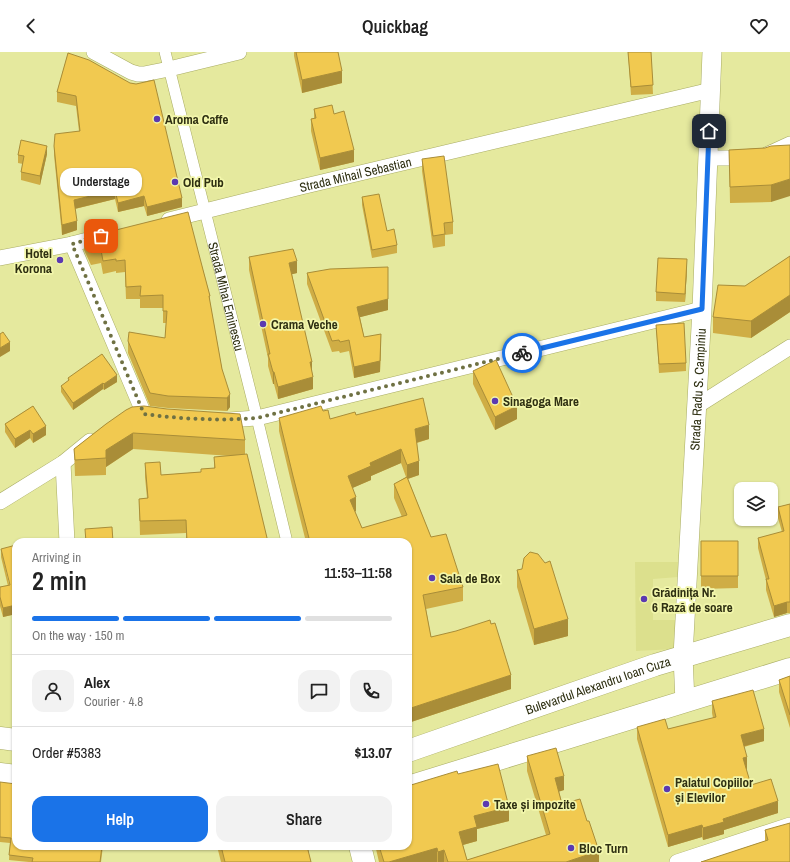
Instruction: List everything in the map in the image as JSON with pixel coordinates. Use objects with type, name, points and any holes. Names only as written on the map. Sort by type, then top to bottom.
[{"type":"main road","name":"Bulevardul Alexandru Ioan Cuza","points":[[412,750],[655,665],[790,625]]},
{"type":"main road","points":[[412,786],[790,670]]},
{"type":"main road","points":[[0,738],[12,740]]},
{"type":"main road","points":[[0,774],[12,776]]},
{"type":"main road","points":[[361,850],[364,862]]},
{"type":"street","points":[[94,52],[131,72],[138,74],[169,69],[239,52]]},
{"type":"street","name":"Strada Mihai Eminescu","points":[[165,52],[286,538]]},
{"type":"street","name":"Strada Radu S. Campiniu","points":[[685,702],[683,656],[702,309],[712,52]]},
{"type":"street","name":"Strada Mihail Sebastian","points":[[153,224],[301,187],[711,90]]},
{"type":"street","points":[[708,158],[764,156],[790,144]]},
{"type":"street","points":[[0,258],[72,244],[116,233]]},
{"type":"street","points":[[72,244],[144,415]]},
{"type":"street","points":[[208,419],[230,420],[257,418],[702,309]]},
{"type":"street","points":[[696,406],[790,348]]},
{"type":"street","points":[[0,502],[63,463],[98,435]]},
{"type":"street","points":[[63,463],[67,538]]},
{"type":"street","points":[[677,862],[790,825]]},
{"type":"shaded area","name":"Grădinița Nr. 6 Rază de soare","points":[[635,562],[679,562],[678,577],[653,579],[653,620],[676,620],[675,649],[636,651]]},
{"type":"building","points":[[296,52],[338,52],[342,71],[302,80]]},
{"type":"building","points":[[628,52],[651,52],[653,85],[631,87]]},
{"type":"building","points":[[68,53],[89,60],[130,83],[136,84],[154,80],[182,198],[147,207],[144,196],[118,203],[115,190],[74,200],[77,221],[62,225],[54,146],[55,134],[80,131],[76,96],[57,92]]},
{"type":"building","points":[[332,105],[334,114],[344,111],[354,150],[320,158],[311,119],[316,118],[314,109]]},
{"type":"building","points":[[21,140],[47,146],[40,176],[21,172],[24,156],[18,155]]},
{"type":"building","points":[[790,145],[790,179],[771,185],[730,187],[729,150]]},
{"type":"building","points":[[444,156],[453,222],[444,223],[445,234],[433,236],[422,159]]},
{"type":"building","points":[[379,194],[387,231],[394,229],[397,245],[372,250],[362,197]]},
{"type":"building","points":[[188,212],[210,296],[222,369],[230,394],[227,398],[168,396],[150,393],[128,341],[129,332],[165,338],[167,311],[163,311],[163,295],[140,296],[141,286],[126,287],[125,260],[116,261],[116,259],[103,261],[101,250],[91,252],[84,238]]},
{"type":"building","points":[[293,249],[297,261],[289,263],[312,362],[310,362],[313,377],[278,387],[268,354],[270,354],[249,257]]},
{"type":"building","points":[[790,256],[790,295],[751,321],[713,317],[718,285],[745,286]]},
{"type":"building","points":[[658,258],[687,259],[685,294],[656,292]]},
{"type":"building","points":[[388,267],[388,299],[357,307],[364,337],[381,334],[380,361],[354,367],[349,340],[340,342],[339,340],[332,341],[307,273],[330,269]]},
{"type":"building","points":[[684,323],[686,363],[659,364],[656,325]]},
{"type":"building","points":[[3,332],[10,342],[0,348],[0,334]]},
{"type":"building","points":[[102,354],[117,375],[73,403],[61,386],[69,380],[68,378]]},
{"type":"building","name":"Sinagoga Mare","points":[[496,360],[517,406],[495,417],[473,371]]},
{"type":"building","points":[[423,398],[429,425],[415,429],[419,461],[407,465],[401,449],[370,463],[371,466],[348,476],[356,497],[350,500],[362,528],[407,515],[394,484],[407,477],[431,537],[446,534],[463,587],[423,595],[431,637],[490,620],[491,624],[495,623],[511,675],[412,708],[412,538],[309,538],[279,418],[321,406],[323,411],[328,410],[330,419],[355,412],[356,415]]},
{"type":"building","points":[[33,406],[46,426],[33,434],[30,430],[15,439],[5,424]]},
{"type":"building","points":[[144,406],[240,414],[245,440],[133,433],[106,450],[106,458],[75,460],[74,449],[126,410],[132,407]]},
{"type":"building","points":[[247,454],[267,538],[187,538],[186,520],[140,521],[139,499],[148,498],[145,463],[160,462],[161,475],[201,472],[201,469],[215,468],[214,457]]},
{"type":"building","points":[[790,504],[790,602],[774,606],[766,579],[769,579],[758,538],[784,531],[778,507]]},
{"type":"building","points":[[112,527],[113,538],[86,538],[85,529]]},
{"type":"building","points":[[701,541],[738,541],[738,576],[701,576]]},
{"type":"building","points":[[12,546],[12,606],[3,608],[0,597],[0,587],[10,585],[1,549]]},
{"type":"building","points":[[530,552],[538,554],[545,563],[550,561],[568,619],[534,629],[517,570],[522,569],[524,558]]},
{"type":"building","points":[[790,676],[790,715],[779,680]]},
{"type":"building","points":[[753,690],[764,729],[741,735],[747,757],[743,758],[751,785],[771,779],[778,801],[723,819],[724,822],[703,828],[702,825],[668,835],[637,727],[665,719],[668,729],[716,717],[712,701]]},
{"type":"building","points":[[556,748],[564,776],[555,778],[562,804],[580,799],[599,851],[566,862],[448,862],[444,850],[438,852],[437,848],[389,862],[384,862],[380,850],[412,850],[412,785],[457,771],[458,774],[498,764],[509,807],[474,816],[477,827],[459,832],[467,860],[550,834],[527,756]]},
{"type":"building","points":[[0,782],[12,784],[12,850],[102,850],[100,862],[32,862],[33,858],[9,855],[11,838],[0,837]]},
{"type":"building","points":[[790,823],[790,862],[701,862],[768,840],[765,830]]},
{"type":"building","points":[[222,850],[308,850],[311,862],[225,862]]},
{"type":"way so far","points":[[101,236],[72,244],[144,414],[167,417],[230,420],[257,418],[522,353]]},
{"type":"place","name":"Aroma Caffe","points":[[157,119]]},
{"type":"place","name":"Old Pub","points":[[175,182]]},
{"type":"place","name":"Understage","points":[[101,236]]},
{"type":"place","name":"Hotel Korona","points":[[60,260]]},
{"type":"place","name":"Crama Veche","points":[[263,324]]},
{"type":"place","name":"Sinagoga Mare","points":[[495,401]]},
{"type":"place","name":"Sala de Box","points":[[432,578]]},
{"type":"place","name":"Grădinița Nr. 6 Rază de soare","points":[[644,599]]},
{"type":"place","name":"Palatul Copiilor și Elevilor","points":[[667,789]]},
{"type":"place","name":"Taxe și impozite","points":[[486,804]]},
{"type":"place","name":"Bloc Turn","points":[[571,848]]},
{"type":"route","points":[[522,353],[702,309],[709,131]]}]
